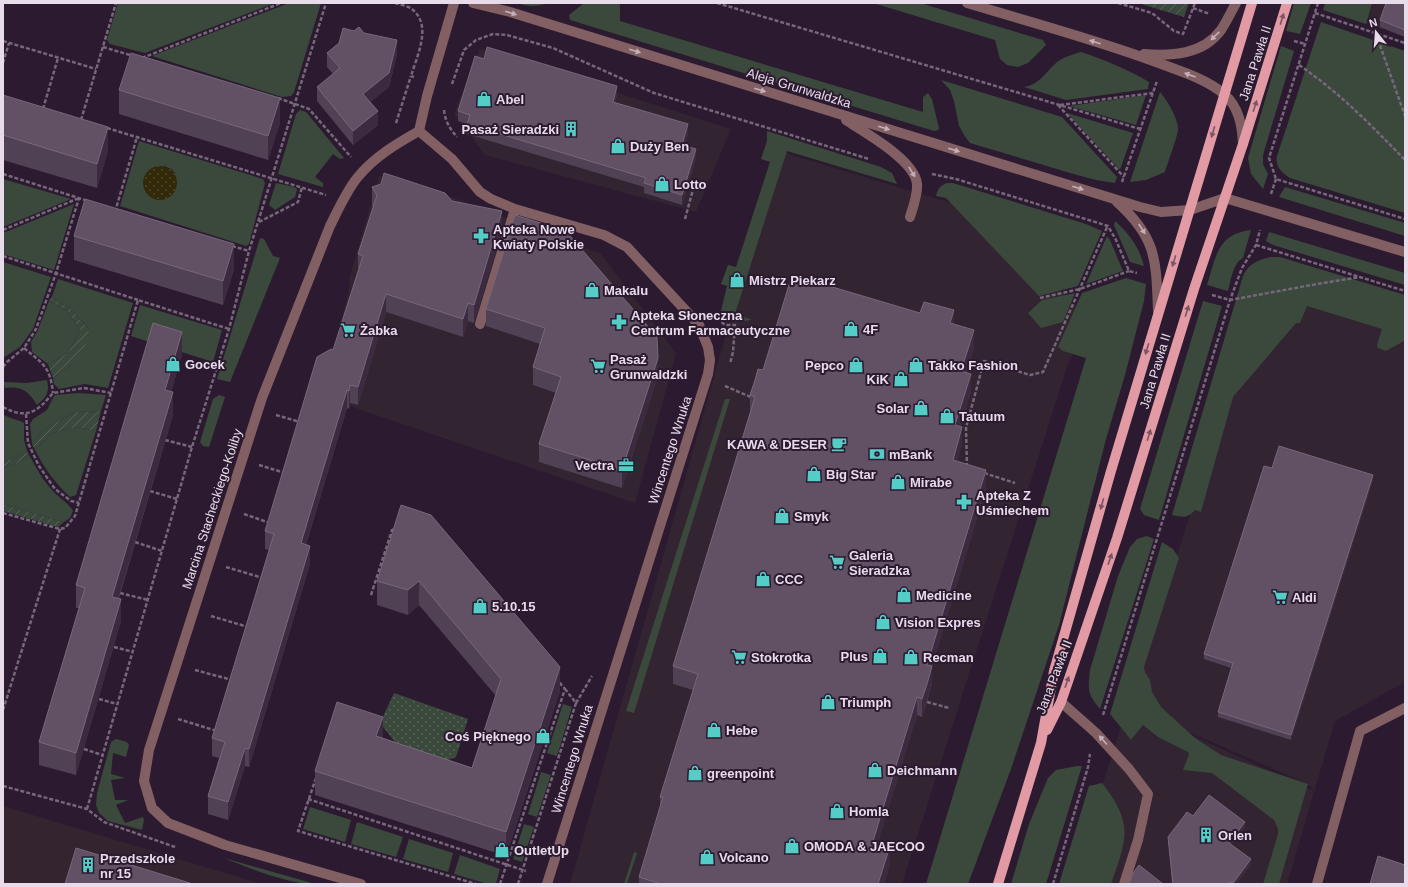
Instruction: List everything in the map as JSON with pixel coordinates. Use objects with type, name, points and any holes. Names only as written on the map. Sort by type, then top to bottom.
[{"type":"main road","name":"Jana Pawła II","points":[[998,884],[1040,743],[1054,671],[1111,471],[1252,3]]},
{"type":"main road","name":"Jana Pawła II","points":[[1040,743],[1061,702],[1117,538],[1194,289],[1243,144],[1287,3]]},
{"type":"street","points":[[419,131],[431,82],[454,3]]},
{"type":"street","name":"Aleja Grunwaldzka","points":[[473,3],[510,12],[1116,200],[1161,212],[1190,210],[1225,198]]},
{"type":"street","points":[[967,3],[1132,53],[1204,80],[1224,94],[1235,108],[1240,121],[1243,144]]},
{"type":"street","points":[[1132,53],[1166,55],[1189,52],[1206,44],[1220,32],[1236,3]]},
{"type":"street","points":[[838,114],[901,158],[911,169],[915,175],[918,186],[910,217]]},
{"type":"street","name":"Marcina Stacheckiego-Koliby","points":[[361,884],[225,845],[168,823],[152,808],[144,781],[149,750],[258,409],[330,226],[343,200],[363,172],[379,156],[394,145],[419,131]]},
{"type":"street","name":"Wincentego Wnuka","points":[[419,131],[452,159],[480,192],[491,199],[515,209],[604,235],[628,247],[699,325],[708,347],[710,360],[706,382],[547,884]]},
{"type":"street","points":[[1225,198],[1405,252]]},
{"type":"street","name":"Aleja Grunwaldzka","points":[[1116,200],[1131,214],[1142,229],[1153,250],[1156,263],[1158,312]]},
{"type":"street","points":[[480,324],[515,209]]},
{"type":"street","points":[[1061,702],[1096,733],[1129,769],[1148,794],[1138,840],[1124,884]]},
{"type":"street","points":[[1317,884],[1360,731],[1405,708]]},
{"type":"path","points":[[81,120],[116,3]]},
{"type":"path","points":[[149,60],[141,58],[281,3]]},
{"type":"path","points":[[3,786],[87,809],[192,448],[229,329],[249,251],[326,3]]},
{"type":"path","points":[[391,127],[396,123],[423,33],[419,16],[412,8],[395,3]]},
{"type":"path","points":[[717,3],[1140,129]]},
{"type":"path","points":[[1119,3],[1152,14],[1174,32],[1183,34],[1195,3]]},
{"type":"path","points":[[1271,194],[1276,179],[1270,158],[1318,3]]},
{"type":"path","points":[[1315,13],[1405,43]]},
{"type":"path","points":[[1376,33],[1405,116]]},
{"type":"path","points":[[411,76],[450,89],[464,50],[476,40],[493,34],[508,35],[553,48],[654,93],[875,161]]},
{"type":"path","points":[[3,41],[96,69]]},
{"type":"path","points":[[3,63],[9,43]]},
{"type":"path","points":[[103,47],[134,56]]},
{"type":"path","points":[[41,115],[58,58]]},
{"type":"path","points":[[1299,65],[1342,97],[1405,160]]},
{"type":"path","points":[[1122,183],[1155,86]]},
{"type":"path","points":[[1058,105],[1153,93]]},
{"type":"path","points":[[272,96],[309,109],[363,172]]},
{"type":"path","points":[[1058,105],[1124,177]]},
{"type":"path","points":[[36,106],[51,111]]},
{"type":"path","points":[[74,118],[86,122]]},
{"type":"path","points":[[106,128],[343,200]]},
{"type":"path","points":[[114,217],[137,137]]},
{"type":"path","points":[[911,169],[956,179],[1108,226],[1116,240],[1129,271]]},
{"type":"path","points":[[3,174],[94,203]]},
{"type":"path","points":[[683,186],[686,174]]},
{"type":"path","points":[[684,219],[695,182],[685,179]]},
{"type":"path","points":[[1276,179],[1405,219]]},
{"type":"path","points":[[258,222],[298,202],[302,187]]},
{"type":"path","points":[[3,230],[79,198]]},
{"type":"path","points":[[3,367],[24,348],[36,329],[56,273],[79,198]]},
{"type":"path","points":[[109,207],[116,210]]},
{"type":"path","points":[[967,468],[966,428],[984,361],[1030,375],[1043,372],[1109,222]]},
{"type":"path","points":[[1053,884],[1088,767],[1096,733],[1230,300],[1242,268],[1256,245],[1260,230]]},
{"type":"path","points":[[230,245],[249,251]]},
{"type":"path","points":[[1256,245],[1405,291]]},
{"type":"path","points":[[3,256],[229,329]]},
{"type":"path","points":[[1040,298],[1080,289],[1129,271],[1140,273]]},
{"type":"path","points":[[1205,293],[1230,300],[1360,277]]},
{"type":"path","points":[[3,513],[60,530],[65,528],[75,516],[138,300]]},
{"type":"path","points":[[24,348],[45,365],[51,378],[53,392]]},
{"type":"path","points":[[3,407],[13,412],[26,414],[41,407],[53,392],[84,388],[111,393]]},
{"type":"path","points":[[258,409],[302,423]]},
{"type":"path","points":[[26,414],[28,443],[39,466],[55,489],[71,501],[79,503]]},
{"type":"path","points":[[165,440],[192,448]]},
{"type":"path","points":[[242,460],[287,474]]},
{"type":"path","points":[[962,466],[974,470]]},
{"type":"path","points":[[980,472],[1014,483]]},
{"type":"path","points":[[150,492],[177,499]]},
{"type":"path","points":[[226,508],[272,523]]},
{"type":"path","points":[[371,595],[392,530],[399,527]]},
{"type":"path","points":[[3,710],[60,530]]},
{"type":"path","points":[[135,542],[162,550]]},
{"type":"path","points":[[209,561],[266,579]]},
{"type":"path","points":[[120,593],[148,600]]},
{"type":"path","points":[[194,611],[251,628]]},
{"type":"path","points":[[114,647],[133,652]]},
{"type":"path","points":[[176,665],[235,681]]},
{"type":"path","points":[[518,884],[576,703],[593,674]]},
{"type":"path","points":[[555,677],[576,703]]},
{"type":"path","points":[[500,884],[565,689]]},
{"type":"path","points":[[99,699],[118,704]]},
{"type":"path","points":[[927,702],[949,708]]},
{"type":"path","points":[[161,713],[220,731]]},
{"type":"path","points":[[84,749],[102,755]]},
{"type":"path","points":[[318,771],[298,831],[476,884]]},
{"type":"path","points":[[308,800],[506,866],[526,871]]},
{"type":"shaded area","points":[[1361,3],[1405,3],[1405,37],[1356,20]]},
{"type":"shaded area","name":"Pasaż Sieradzki","points":[[480,49],[731,129],[696,212],[485,155],[454,114]]},
{"type":"shaded area","points":[[778,151],[978,211],[1089,318],[1067,367],[902,884],[570,884]]},
{"type":"shaded area","points":[[379,176],[452,197],[601,254],[676,353],[635,503],[323,397],[349,290],[350,276]]},
{"type":"shaded area","points":[[1271,266],[1405,311],[1405,682],[1335,721],[1287,884],[1070,884]],"holes":[[[1152,716],[1308,784],[1314,791]]]},
{"type":"shaded area","points":[[3,806],[262,884],[3,884]]},
{"type":"green space","points":[[118,3],[275,3],[145,53],[110,44],[107,40]]},
{"type":"green space","points":[[289,3],[321,3],[294,92],[291,96],[282,97],[152,56]]},
{"type":"green space","points":[[516,3],[549,3],[532,6]]},
{"type":"green space","points":[[584,3],[618,3],[620,5],[620,21],[923,112],[923,97],[928,93],[932,99],[939,128],[938,130],[934,131],[570,20],[569,15]]},
{"type":"green space","points":[[873,3],[920,3],[1043,40],[1046,45],[1028,63],[1018,67],[1007,65],[1000,59],[995,40]]},
{"type":"green space","points":[[1138,3],[1189,3],[1184,17]]},
{"type":"green space","points":[[1294,3],[1311,3],[1300,34],[1286,31]]},
{"type":"green space","points":[[1325,3],[1372,3],[1366,24],[1323,10]]},
{"type":"green space","points":[[1321,22],[1405,51],[1405,213],[1290,178],[1278,166],[1277,156]]},
{"type":"green space","points":[[1281,46],[1294,51],[1263,155],[1263,164],[1268,174],[1263,189],[1251,174],[1248,158]]},
{"type":"green space","points":[[1081,52],[1116,65],[1141,77],[1149,82],[1148,89],[1066,100],[1024,87],[1034,84],[1042,78],[1060,60]]},
{"type":"green space","points":[[941,80],[1062,117],[1117,177],[1115,183],[1077,175],[970,143],[959,126],[954,101],[950,90]]},
{"type":"green space","points":[[1160,92],[1172,109],[1178,125],[1176,138],[1165,172],[1146,180],[1130,182]]},
{"type":"green space","points":[[1146,95],[1136,125],[1069,106]]},
{"type":"green space","points":[[300,110],[306,112],[344,158],[340,159],[333,154],[315,177],[323,183],[323,187],[278,174],[296,114]]},
{"type":"green space","points":[[1067,113],[1133,133],[1120,170]]},
{"type":"green space","points":[[767,131],[881,167],[892,173],[897,184],[787,151],[735,314],[752,320],[731,320],[720,315],[727,286],[721,284],[728,265],[736,267],[770,162],[761,159],[767,141]]},
{"type":"green space","points":[[139,141],[263,179],[265,183],[249,244],[246,246],[120,206]],"holes":[[[165,166],[175,173],[160,200],[150,197],[144,188]]]},
{"type":"green space","points":[[3,179],[71,199],[3,227]]},
{"type":"green space","points":[[276,183],[297,189],[295,197],[275,210],[269,205]]},
{"type":"green space","points":[[947,183],[953,183],[1086,224],[1102,231],[1078,286],[1039,296],[946,198],[936,196],[940,188]]},
{"type":"green space","points":[[1285,187],[1405,223],[1405,236],[1279,197]]},
{"type":"green space","points":[[74,204],[54,270],[3,254],[3,233]]},
{"type":"green space","points":[[1115,221],[1133,242],[1140,253],[1144,266],[1130,262],[1114,225]]},
{"type":"green space","points":[[1251,230],[1243,258],[1235,268],[1231,277],[1228,291],[1207,285],[1220,248],[1231,236],[1240,232]]},
{"type":"green space","points":[[1269,232],[1405,273],[1405,285],[1273,245],[1266,241]]},
{"type":"green space","points":[[1107,236],[1123,271],[1086,284]]},
{"type":"green space","points":[[260,238],[264,239],[273,256],[280,258],[230,382],[217,379]]},
{"type":"green space","points":[[1280,257],[1405,295],[1405,341],[1386,351],[1378,348],[1377,345],[1382,329],[1307,306],[1300,323],[1296,323],[1233,397],[1201,512],[1195,510],[1190,515],[1185,517],[1172,515],[1243,276],[1251,265],[1262,259]]},
{"type":"green space","points":[[3,262],[51,277],[33,329],[20,347],[3,358]]},
{"type":"green space","points":[[1126,278],[1146,284],[1144,301],[1125,375],[1106,439],[1059,625],[1011,769],[968,884],[926,884],[1086,358],[1063,351],[1058,347],[1082,293]]},
{"type":"green space","points":[[58,279],[133,303],[108,388],[85,384],[59,389],[54,384],[53,378],[70,366],[89,329],[71,309],[52,297]]},
{"type":"green space","points":[[1075,293],[1063,322],[1041,328],[1028,313],[1042,300]]},
{"type":"green space","points":[[52,297],[71,309],[89,329],[84,351],[70,366],[53,378],[48,364],[68,353],[80,330],[67,311],[49,301]]},
{"type":"green space","points":[[49,301],[67,311],[80,330],[68,353],[48,364],[32,352],[31,342],[38,330]]},
{"type":"green space","points":[[1203,301],[1222,306],[1159,520],[1144,515],[1140,509]]},
{"type":"green space","points":[[140,305],[222,330],[213,362],[131,336]]},
{"type":"green space","points":[[47,380],[48,392],[43,400],[37,405],[31,396],[24,390],[5,388],[3,382],[27,383]]},
{"type":"green space","points":[[78,393],[106,395],[101,411],[75,412],[43,430],[32,444],[30,424],[33,419],[47,410],[55,395]]},
{"type":"green space","points":[[219,395],[225,397],[209,447],[203,446],[200,442],[213,399]]},
{"type":"green space","points":[[725,399],[730,399],[634,713],[626,711]]},
{"type":"green space","points":[[101,411],[96,431],[77,427],[52,433],[35,450],[32,444],[43,430],[75,412]]},
{"type":"green space","points":[[3,414],[24,423],[24,440],[27,451],[15,458],[3,462]]},
{"type":"green space","points":[[77,427],[96,431],[76,495],[70,497],[50,475],[35,450],[52,433]]},
{"type":"green space","points":[[27,451],[29,455],[18,463],[3,467],[3,462],[15,458]]},
{"type":"green space","points":[[29,455],[46,483],[69,505],[73,511],[70,518],[64,522],[3,504],[3,467],[18,463]]},
{"type":"green space","points":[[3,504],[64,522],[58,527],[3,511]]},
{"type":"green space","points":[[1147,536],[1154,539],[1100,709],[1089,691],[1090,670],[1118,576],[1130,547],[1137,539]]},
{"type":"green space","points":[[1162,542],[1173,549],[1179,558],[1144,667],[1150,680],[1152,692],[1161,707],[1195,738],[1221,755],[1308,784],[1279,884],[1263,884],[1278,834],[1278,829],[1274,820],[1212,773],[1183,770],[1189,754],[1188,752],[1158,737],[1143,725],[1131,740],[1110,714]]},
{"type":"green space","points":[[394,693],[468,719],[456,757],[446,761],[395,742],[380,723]]},
{"type":"green space","points":[[563,704],[572,707],[557,756],[547,753]]},
{"type":"green space","points":[[116,739],[127,742],[129,745],[126,757],[113,753],[111,774],[125,778],[111,780],[115,800],[128,800],[116,805],[125,823],[143,817],[144,820],[142,830],[108,821],[99,813],[96,805],[97,793],[111,742]]},
{"type":"green space","points":[[1082,766],[1046,884],[1011,884],[1029,824],[1048,778],[1056,770]]},
{"type":"green space","points":[[541,772],[551,775],[537,817],[528,814]]},
{"type":"green space","points":[[1102,783],[1119,810],[1123,821],[1124,832],[1124,843],[1121,855],[1111,884],[1059,884],[1089,786]]},
{"type":"green space","points":[[310,807],[351,820],[345,842],[303,829]]},
{"type":"green space","points":[[357,822],[403,837],[396,857],[351,844]]},
{"type":"green space","points":[[524,824],[534,827],[522,862],[513,859]]},
{"type":"green space","points":[[409,839],[453,853],[448,872],[403,859]]},
{"type":"green space","points":[[634,852],[637,853],[627,884],[624,884]]},
{"type":"green space","points":[[460,855],[500,869],[496,884],[488,884],[454,874]]},
{"type":"green space","points":[[224,858],[315,884],[281,878],[257,871]]},
{"type":"sand","points":[[157,166],[163,166],[167,167],[174,173],[177,183],[176,190],[170,197],[163,200],[157,200],[153,199],[146,193],[143,186],[143,180],[144,176],[150,169]]},
{"type":"building","points":[[1386,3],[1405,3],[1405,30],[1380,20]]},
{"type":"building","points":[[359,27],[364,33],[397,40],[389,73],[363,94],[378,111],[353,131],[317,87],[340,68],[327,53],[339,43],[343,28],[354,31]]},
{"type":"building","name":"Pasaż Sieradzki","points":[[487,47],[617,86],[613,102],[688,124],[682,145],[696,149],[682,195],[644,183],[646,178],[467,124],[470,115],[458,111],[475,56],[484,59]]},
{"type":"building","points":[[131,53],[280,98],[268,136],[119,90]]},
{"type":"building","points":[[3,95],[108,127],[97,164],[3,135]]},
{"type":"building","points":[[384,173],[445,193],[452,201],[502,211],[474,305],[468,303],[463,319],[386,294],[358,387],[350,385],[349,391],[347,390],[301,543],[310,546],[249,749],[245,748],[228,802],[208,796],[225,742],[212,738],[274,534],[265,531],[317,357],[331,349],[333,350],[363,256],[358,254],[377,195],[372,187],[381,184]]},
{"type":"building","points":[[85,199],[234,244],[223,281],[74,236]]},
{"type":"building","name":"Pasaż Grunwaldzki","points":[[515,215],[566,231],[657,337],[658,358],[622,470],[539,444],[561,377],[533,367],[545,328],[486,309]]},
{"type":"building","name":"Galeria Sieradzka","points":[[792,275],[920,313],[924,302],[954,310],[950,323],[974,330],[961,371],[971,374],[955,425],[962,427],[953,460],[986,470],[927,665],[932,666],[927,684],[922,699],[917,697],[873,841],[890,846],[878,884],[661,884],[639,877],[663,797],[660,797],[698,674],[673,666],[755,397],[750,395],[758,369],[763,370]]},
{"type":"building","points":[[153,323],[182,332],[165,390],[173,392],[112,597],[121,599],[76,753],[39,742],[85,588],[76,585]]},
{"type":"building","name":"Aldi","points":[[1279,446],[1373,475],[1291,735],[1218,712],[1233,663],[1204,654],[1264,466],[1272,468]]},
{"type":"building","points":[[401,505],[431,515],[560,667],[506,832],[315,771],[337,702],[383,717],[376,736],[472,768],[501,679],[419,581],[408,590],[377,581]]},
{"type":"building","name":"Orlen","points":[[1209,795],[1245,822],[1229,843],[1251,859],[1234,882],[1223,884],[1173,884],[1168,837],[1187,812],[1193,816]]},
{"type":"building","points":[[76,848],[193,884],[65,884]]},
{"type":"building","points":[[1378,856],[1405,865],[1405,884],[1370,884]]},
{"type":"building","points":[[1139,865],[1163,884],[1129,884],[1133,873]]},
{"type":"place","name":"Abel","points":[[484,99]]},
{"type":"place","name":"Pasaż Sieradzki","points":[[571,129]]},
{"type":"place","name":"Duży Ben","points":[[618,146]]},
{"type":"place","name":"Lotto","points":[[662,184]]},
{"type":"place","name":"Apteka Nowe Kwiaty Polskie","points":[[481,236]]},
{"type":"place","name":"Mistrz Piekarz","points":[[737,280]]},
{"type":"place","name":"Makalu","points":[[592,290]]},
{"type":"place","name":"Apteka Słoneczna Centrum Farmaceutyczne","points":[[619,322]]},
{"type":"place","name":"4F","points":[[851,329]]},
{"type":"place","name":"Żabka","points":[[348,330]]},
{"type":"place","name":"Gocek","points":[[173,364]]},
{"type":"place","name":"Pepco","points":[[856,365]]},
{"type":"place","name":"Takko Fashion","points":[[916,365]]},
{"type":"place","name":"Pasaż Grunwaldzki","points":[[598,366]]},
{"type":"place","name":"KiK","points":[[901,379]]},
{"type":"place","name":"Solar","points":[[921,408]]},
{"type":"place","name":"Tatuum","points":[[947,416]]},
{"type":"place","name":"KAWA & DESER","points":[[839,444]]},
{"type":"place","name":"mBank","points":[[877,454]]},
{"type":"place","name":"Vectra","points":[[626,465]]},
{"type":"place","name":"Big Star","points":[[814,474]]},
{"type":"place","name":"Mirabe","points":[[898,482]]},
{"type":"place","name":"Apteka Z Uśmiechem","points":[[964,502]]},
{"type":"place","name":"Smyk","points":[[782,516]]},
{"type":"place","name":"Galeria Sieradzka","points":[[837,562]]},
{"type":"place","name":"CCC","points":[[763,579]]},
{"type":"place","name":"Medicine","points":[[904,595]]},
{"type":"place","name":"Aldi","points":[[1280,597]]},
{"type":"place","name":"5.10.15","points":[[480,606]]},
{"type":"place","name":"Vision Expres","points":[[883,622]]},
{"type":"place","name":"Plus","points":[[880,656]]},
{"type":"place","name":"Stokrotka","points":[[739,657]]},
{"type":"place","name":"Recman","points":[[911,657]]},
{"type":"place","name":"Triumph","points":[[828,702]]},
{"type":"place","name":"Hebe","points":[[714,730]]},
{"type":"place","name":"Coś Pięknego","points":[[543,736]]},
{"type":"place","name":"Deichmann","points":[[875,770]]},
{"type":"place","name":"greenpoint","points":[[695,773]]},
{"type":"place","name":"Homla","points":[[837,811]]},
{"type":"place","name":"Orlen","points":[[1206,835]]},
{"type":"place","name":"OMODA & JAECOO","points":[[792,846]]},
{"type":"place","name":"OutletUp","points":[[502,850]]},
{"type":"place","name":"Volcano","points":[[707,857]]},
{"type":"place","name":"Przedszkole nr 15","points":[[88,865]]}]
